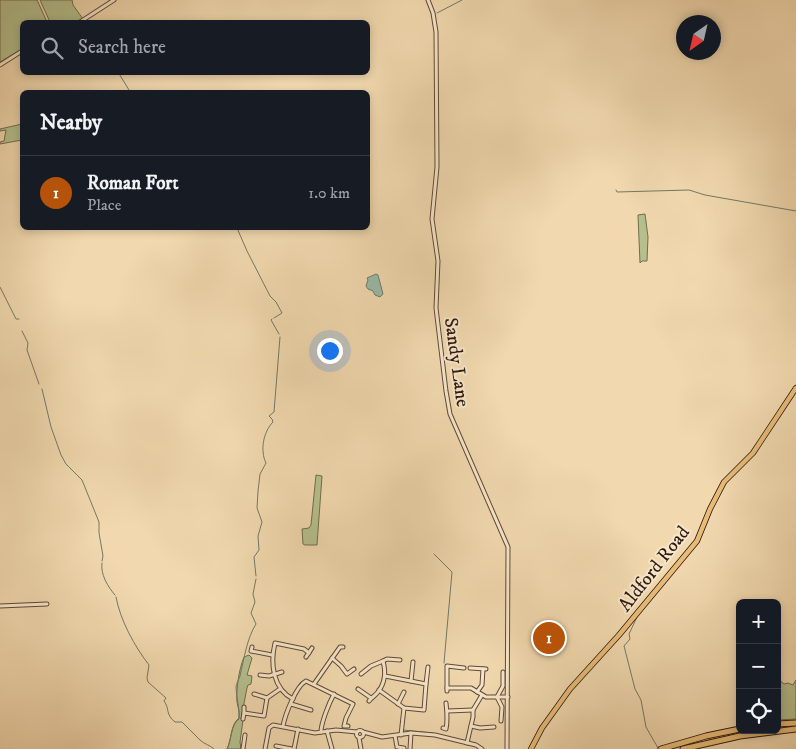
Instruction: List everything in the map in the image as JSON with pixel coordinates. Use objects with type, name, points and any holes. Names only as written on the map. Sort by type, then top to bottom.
[{"type":"highway","points":[[781,724],[796,723]]},
{"type":"highway","points":[[683,749],[740,736],[796,729]]},
{"type":"highway","points":[[662,749],[706,736],[736,730]]},
{"type":"main road","name":"Aldford Road","points":[[531,749],[547,721],[570,690],[619,635],[697,541],[724,482],[753,453],[796,388]]},
{"type":"street","points":[[83,20],[114,0]]},
{"type":"street","name":"Sandy Lane","points":[[428,0],[433,13],[436,32],[436,168],[432,219],[438,261],[436,308],[450,414],[508,547],[507,749]]},
{"type":"street","points":[[0,65],[20,52]]},
{"type":"street","points":[[0,606],[47,604]]},
{"type":"street","points":[[293,699],[280,689],[275,674],[272,656],[275,642],[304,649],[309,653]]},
{"type":"street","points":[[314,684],[340,646]]},
{"type":"street","points":[[306,657],[312,648]]},
{"type":"street","points":[[251,651],[272,656]]},
{"type":"street","points":[[332,658],[341,666],[346,675],[354,669]]},
{"type":"street","points":[[361,674],[371,666],[387,658],[400,660]]},
{"type":"street","points":[[360,690],[370,699],[379,690],[384,676],[383,661]]},
{"type":"street","points":[[411,681],[413,662]]},
{"type":"street","points":[[464,668],[446,666],[447,689],[471,688],[482,696],[508,697]]},
{"type":"street","points":[[379,690],[404,708],[425,710],[427,668]]},
{"type":"street","points":[[470,668],[484,669],[482,685],[477,692]]},
{"type":"street","points":[[260,675],[282,672]]},
{"type":"street","points":[[496,697],[503,686],[503,672]]},
{"type":"street","points":[[384,676],[426,684]]},
{"type":"street","points":[[283,726],[285,716],[303,682],[310,682],[355,705],[346,718],[344,726]]},
{"type":"street","points":[[267,698],[280,689]]},
{"type":"street","points":[[398,704],[403,693]]},
{"type":"street","points":[[255,694],[267,698]]},
{"type":"street","points":[[321,732],[321,725],[326,717],[327,706],[334,694]]},
{"type":"street","points":[[467,743],[473,710],[482,696]]},
{"type":"street","points":[[496,697],[502,707],[501,721]]},
{"type":"street","points":[[244,713],[266,717],[267,698]]},
{"type":"street","points":[[446,703],[448,711],[446,729]]},
{"type":"street","points":[[291,704],[309,708]]},
{"type":"street","points":[[243,719],[244,707]]},
{"type":"street","points":[[401,735],[404,708]]},
{"type":"street","points":[[448,711],[473,710]]},
{"type":"street","points":[[265,749],[269,728],[273,725],[315,733],[336,730],[358,736],[365,733]]},
{"type":"street","points":[[471,726],[480,728],[494,727]]},
{"type":"street","points":[[276,746],[293,749],[298,729]]},
{"type":"street","points":[[327,731],[332,749]]},
{"type":"street","points":[[360,749],[358,736],[360,731],[382,737],[412,733],[435,735],[476,745],[482,749]]},
{"type":"street","points":[[410,749],[412,733]]},
{"type":"street","points":[[243,749],[245,735]]},
{"type":"street","points":[[395,736],[397,747],[404,749]]},
{"type":"green space","points":[[0,0],[37,0],[46,20],[20,20],[20,50],[0,62]]},
{"type":"green space","points":[[40,0],[72,0],[73,5],[83,19],[81,20],[49,20]]},
{"type":"green space","points":[[20,124],[20,140],[0,144],[0,142],[4,141],[6,130],[0,131],[0,129]]},
{"type":"green space","points":[[645,214],[648,237],[647,261],[640,263],[638,215]]},
{"type":"green space","points":[[316,475],[322,476],[317,545],[305,545],[303,544],[302,529],[309,528],[311,525]]},
{"type":"green space","points":[[249,655],[252,658],[247,675],[252,676],[251,684],[247,688],[241,719],[243,720],[241,749],[227,749],[234,724],[239,718],[237,702],[238,679],[244,657]]},
{"type":"green space","points":[[796,680],[796,719],[781,720],[781,681],[784,684],[793,685]]},
{"type":"shaded area","points":[[378,275],[383,294],[380,297],[375,295],[366,286],[367,278]]},
{"type":"waterway","points":[[437,13],[462,0]]},
{"type":"waterway","points":[[120,75],[129,90]]},
{"type":"waterway","points":[[616,190],[617,192],[689,190],[705,195],[796,211]]},
{"type":"waterway","points":[[238,230],[270,296],[282,313],[274,318]]},
{"type":"waterway","points":[[0,287],[16,319],[19,319]]},
{"type":"waterway","points":[[272,319],[279,334]]},
{"type":"waterway","points":[[22,331],[28,343],[27,350],[39,384]]},
{"type":"waterway","points":[[256,576],[254,557],[259,550],[258,536],[262,522],[257,508],[258,491],[260,474],[266,463],[263,453],[265,436],[273,422],[269,416],[274,412],[280,337]]},
{"type":"waterway","points":[[42,389],[51,427],[61,455],[66,464],[82,480],[99,522],[102,561]]},
{"type":"waterway","points":[[434,554],[452,572],[444,663]]},
{"type":"waterway","points":[[102,563],[102,572],[105,580],[115,595]]},
{"type":"waterway","points":[[227,749],[234,724],[239,719],[236,686],[248,642],[256,624],[251,613],[255,602],[253,594],[256,579]]},
{"type":"waterway","points":[[116,597],[129,633],[149,665],[148,682],[166,698],[164,701],[170,716],[175,722],[182,722],[202,741],[214,749]]},
{"type":"waterway","points":[[637,617],[629,634],[630,639],[624,646],[635,689],[641,700],[646,727],[658,748]]},
{"type":"waterway","points":[[403,730],[433,733]]},
{"type":"place","name":"Roman Fort","points":[[549,638]]}]
